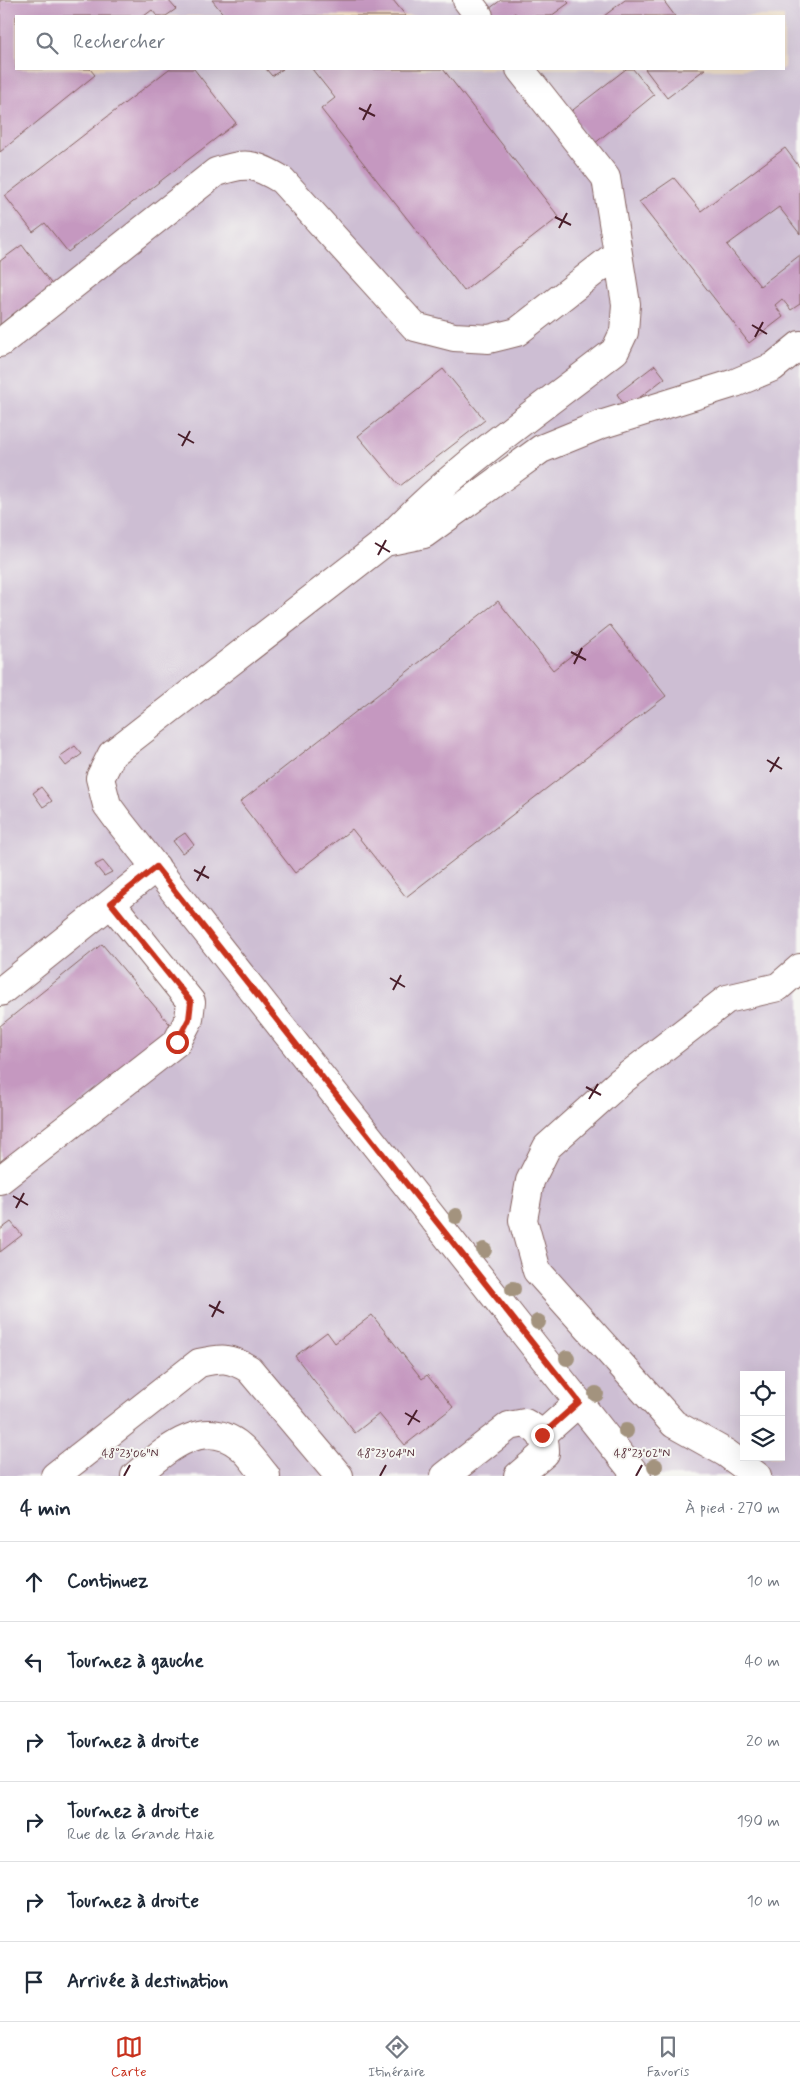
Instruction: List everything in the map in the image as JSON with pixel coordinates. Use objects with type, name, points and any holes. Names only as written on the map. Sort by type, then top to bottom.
[{"type":"street","points":[[466,0],[478,15]]},
{"type":"street","points":[[521,70],[606,178],[626,304],[624,332],[615,351],[465,468],[402,523],[385,542],[112,754],[100,778],[107,805],[637,1476]]},
{"type":"street","points":[[0,344],[216,172],[240,164],[264,169],[282,180],[415,326],[454,337],[489,339],[517,332],[618,253]]},
{"type":"street","points":[[385,542],[424,534],[541,450],[600,424],[735,383],[773,367],[800,345]]},
{"type":"street","points":[[773,367],[800,366]]},
{"type":"street","points":[[0,992],[156,867]]},
{"type":"street","points":[[0,1180],[177,1042],[189,1019],[191,1002],[111,903]]},
{"type":"street","points":[[757,1476],[726,1454],[674,1424],[537,1271],[523,1220],[530,1181],[547,1147],[621,1081],[727,999],[778,987],[800,968]]},
{"type":"street","points":[[55,1476],[199,1363],[220,1358],[236,1361],[249,1369],[339,1476]]},
{"type":"street","points":[[542,1435],[579,1402]]},
{"type":"street","points":[[445,1476],[509,1426],[525,1423],[542,1435],[546,1442],[544,1454],[518,1476]]},
{"type":"street","points":[[135,1476],[174,1444],[203,1434],[222,1436],[240,1446],[266,1476]]},
{"type":"shaded area","points":[[0,0],[800,0],[800,1476],[0,1476]]},
{"type":"building","points":[[0,0],[168,0],[176,9],[167,15],[156,15],[152,10],[145,15],[15,15],[15,70],[91,70],[95,75],[0,152]]},
{"type":"building","points":[[212,0],[393,0],[405,15],[224,15]]},
{"type":"building","points":[[501,0],[566,0],[569,3],[552,15],[517,15],[515,13],[512,15],[481,15]]},
{"type":"building","points":[[625,0],[663,0],[674,15],[605,15]]},
{"type":"building","points":[[168,70],[195,70],[236,123],[68,252],[45,223],[33,232],[5,196]]},
{"type":"building","points":[[267,70],[281,70],[272,76]]},
{"type":"building","points":[[313,70],[444,70],[559,217],[464,291],[321,109],[335,98]]},
{"type":"building","points":[[625,70],[634,70],[654,95],[594,144],[569,113]]},
{"type":"building","points":[[646,70],[704,70],[667,98]]},
{"type":"building","points":[[785,148],[800,168],[800,234],[779,207],[727,245],[760,286],[800,255],[800,304],[791,310],[782,299],[775,305],[783,317],[749,343],[639,202],[674,178],[701,211]]},
{"type":"building","points":[[22,245],[53,286],[0,325],[0,261]]},
{"type":"building","points":[[655,365],[665,378],[626,408],[617,394]]},
{"type":"building","points":[[443,369],[485,420],[400,486],[358,436]]},
{"type":"building","points":[[498,601],[553,670],[610,625],[666,696],[406,897],[352,829],[295,873],[240,802]]},
{"type":"building","points":[[75,746],[82,754],[66,766],[59,757]]},
{"type":"building","points":[[41,787],[52,801],[43,807],[33,793]]},
{"type":"building","points":[[185,833],[194,845],[182,853],[173,841]]},
{"type":"building","points":[[103,861],[112,872],[104,876],[95,865]]},
{"type":"building","points":[[102,944],[173,1028],[0,1169],[0,1026]]},
{"type":"building","points":[[11,1222],[22,1235],[0,1252],[0,1230]]},
{"type":"building","points":[[372,1315],[422,1379],[427,1375],[453,1407],[405,1445],[379,1414],[355,1433],[295,1356],[327,1332],[335,1343]]},
{"type":"route","points":[[177,1042],[189,1019],[191,1002],[111,903],[156,867],[579,1402],[542,1435]]}]
